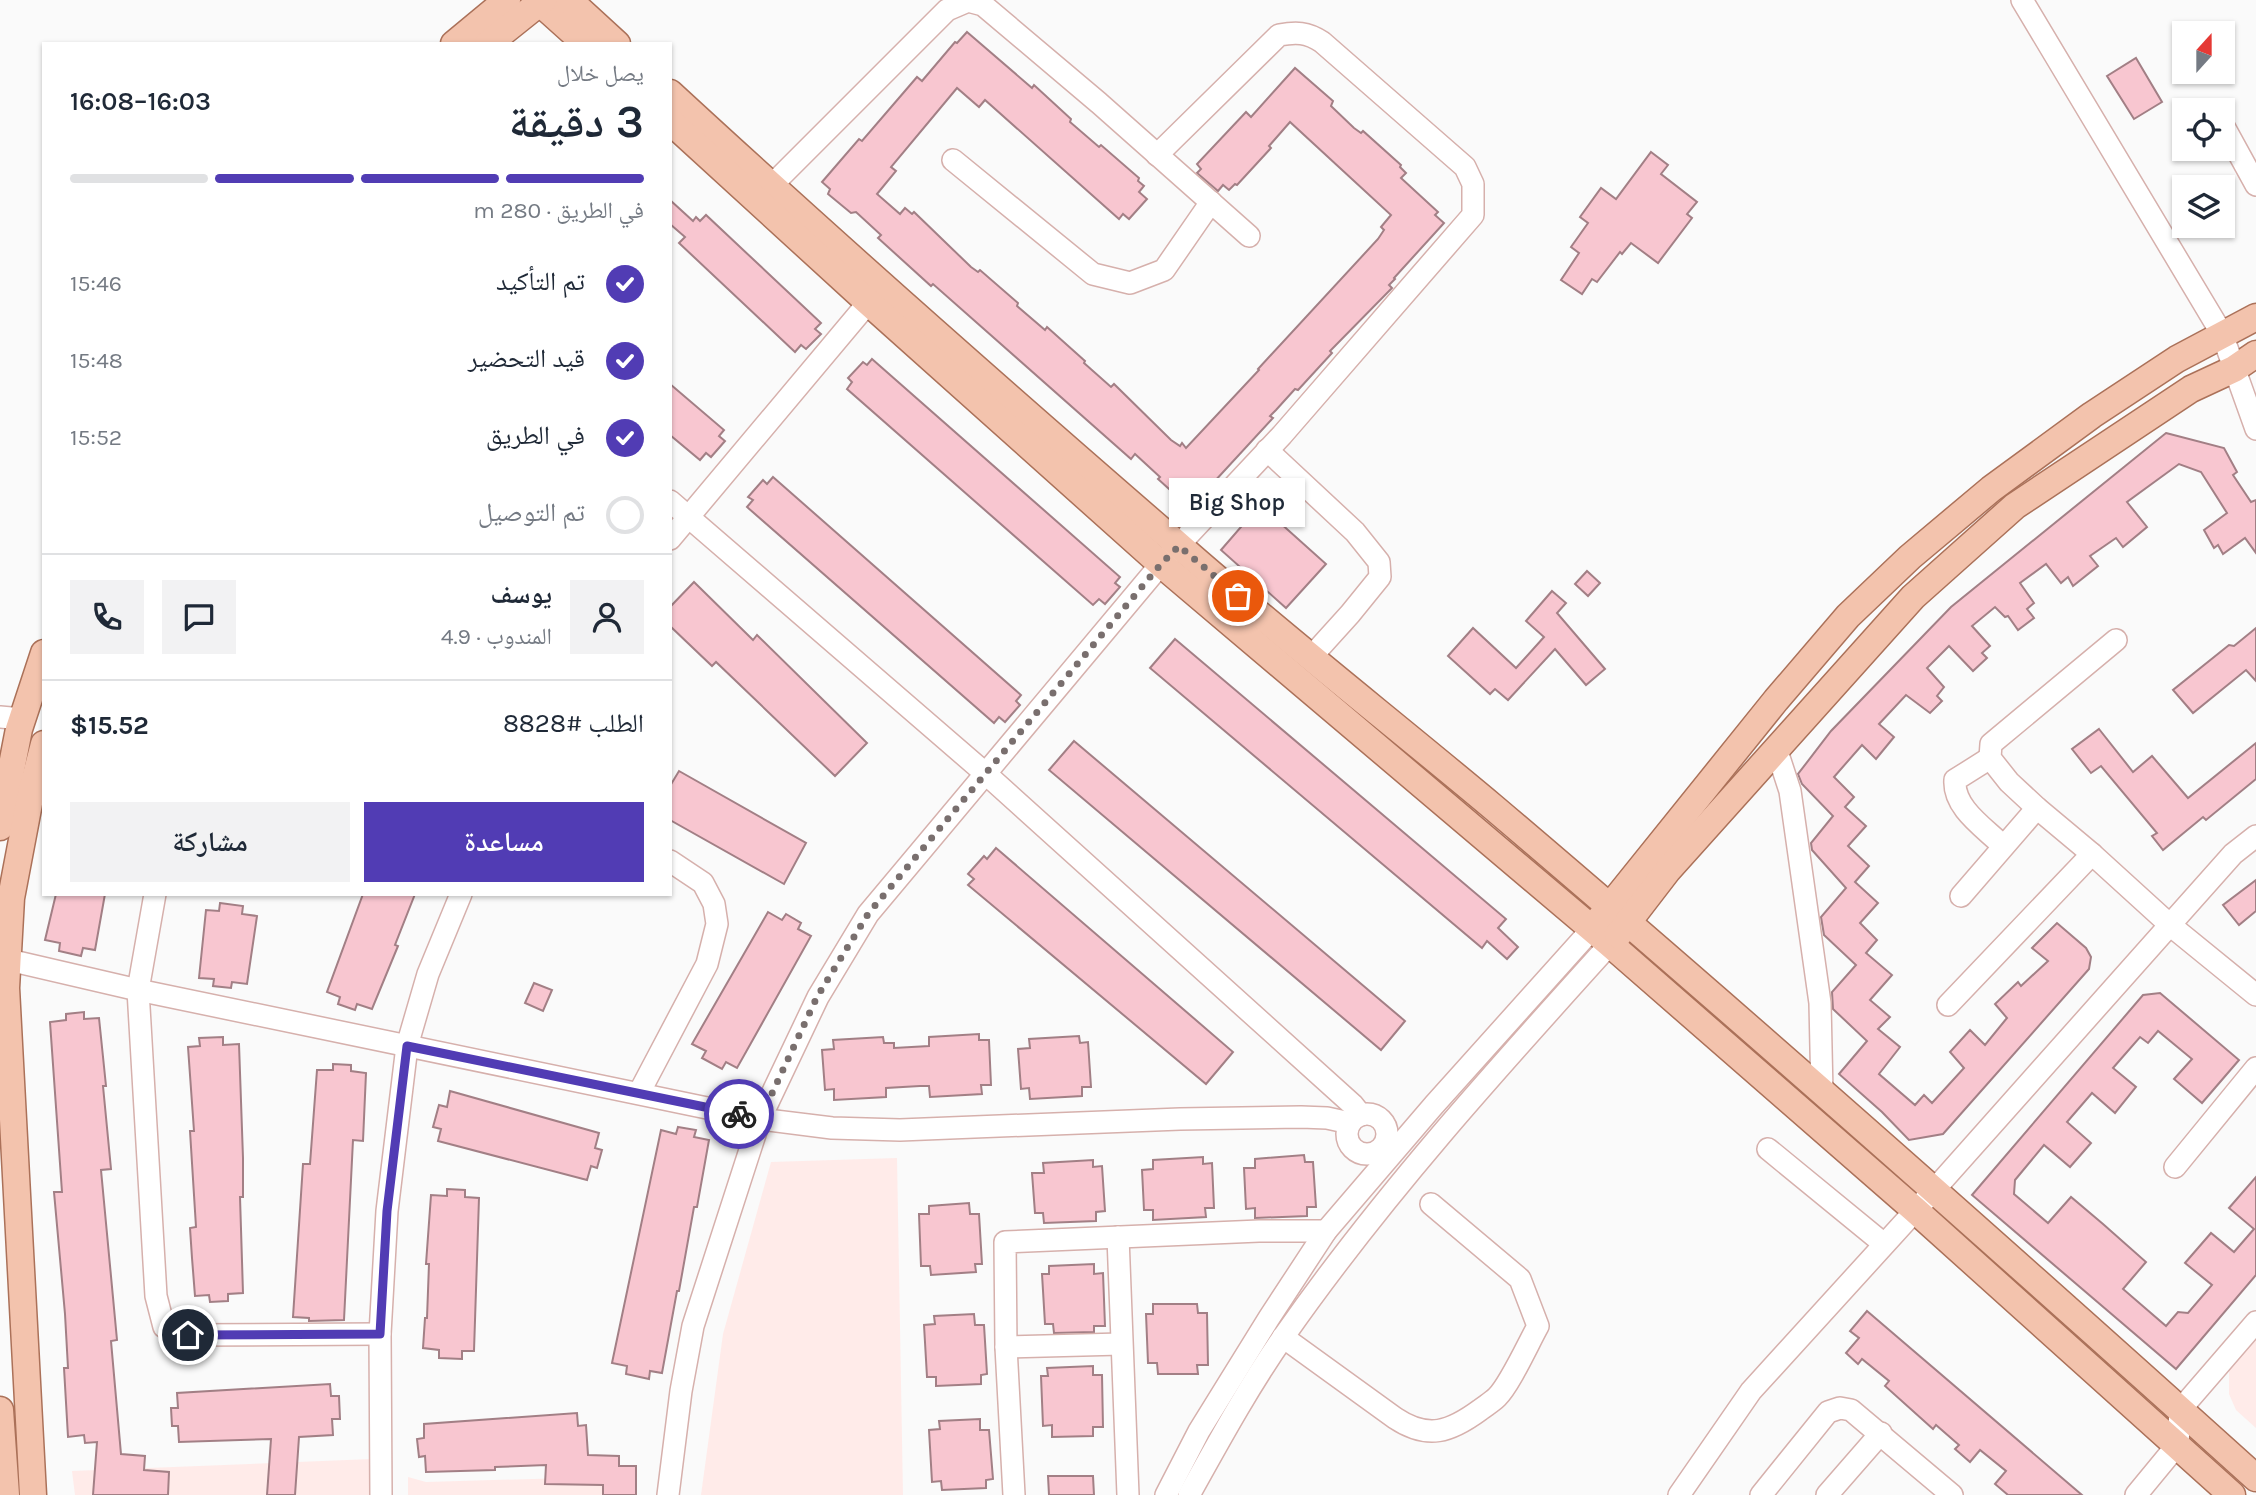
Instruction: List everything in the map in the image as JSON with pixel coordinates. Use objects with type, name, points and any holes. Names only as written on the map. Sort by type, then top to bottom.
[{"type":"main road","points":[[456,42],[507,0]]},
{"type":"main road","points":[[569,0],[615,42]]},
{"type":"main road","points":[[490,42],[540,1],[584,42]]},
{"type":"main road","points":[[672,95],[771,186],[876,293]]},
{"type":"main road","points":[[672,123],[876,293],[1601,937],[1915,1210],[2232,1495]]},
{"type":"main road","points":[[1601,937],[1776,700],[1848,616],[1910,557],[1992,489],[2092,415],[2177,359],[2256,317]]},
{"type":"main road","points":[[1618,915],[1668,870],[1913,597],[2015,506],[2191,389],[2234,369],[2256,354]]},
{"type":"main road","points":[[1170,555],[1312,656],[1618,915],[1934,1190],[2256,1478]]},
{"type":"main road","points":[[0,827],[11,718],[42,657]]},
{"type":"main road","points":[[33,1495],[4,958],[13,886],[42,752]]},
{"type":"main road","points":[[0,1410],[6,1495]]},
{"type":"street","points":[[2022,0],[2222,334],[2256,429]]},
{"type":"street","points":[[771,186],[947,10],[968,1],[984,5],[1249,236]]},
{"type":"street","points":[[667,1495],[693,1326],[760,1119],[817,997],[868,914],[1170,555],[1267,450],[1472,215],[1473,184],[1465,167],[1322,42],[1312,35],[1297,32],[1279,35],[1157,155]]},
{"type":"street","points":[[2235,146],[2256,185]]},
{"type":"street","points":[[953,160],[1093,274],[1130,283],[1164,270],[1211,202]]},
{"type":"street","points":[[672,536],[876,293]]},
{"type":"street","points":[[1267,450],[1354,533],[1378,562],[1380,577],[1312,656]]},
{"type":"street","points":[[672,503],[986,774],[1353,1105],[1356,1119],[1347,1136],[1353,1148],[1358,1152],[1371,1154],[1387,1152]]},
{"type":"street","points":[[2116,640],[1991,744],[1990,758],[2009,782],[2037,808],[2170,925],[2256,995]]},
{"type":"street","points":[[1776,748],[1790,791],[1820,1003],[1822,1093]]},
{"type":"street","points":[[1990,758],[1955,780],[1954,789],[1957,800],[2003,846]]},
{"type":"street","points":[[1961,896],[2037,808]]},
{"type":"street","points":[[1679,1495],[1751,1391],[2232,855],[2256,836]]},
{"type":"street","points":[[1948,1005],[2092,854]]},
{"type":"street","points":[[639,1093],[706,964],[717,924],[714,904],[703,884],[672,862]]},
{"type":"street","points":[[155,896],[138,990],[156,1296],[164,1327],[175,1334],[188,1335],[380,1334]]},
{"type":"street","points":[[381,1495],[380,1334],[387,1211],[407,1046],[428,974],[460,896]]},
{"type":"street","points":[[1166,1495],[1199,1432],[1269,1318],[1326,1231],[1387,1152],[1601,937]]},
{"type":"street","points":[[1189,1495],[1283,1337],[1409,1172],[1601,937]]},
{"type":"street","points":[[4,958],[138,990],[760,1119],[832,1128],[900,1130],[1180,1119],[1356,1119],[1374,1115],[1384,1123],[1387,1152],[1409,1172]]},
{"type":"street","points":[[2175,1167],[2256,1068]]},
{"type":"street","points":[[1768,1149],[1884,1244]]},
{"type":"street","points":[[1283,1337],[1395,1418],[1421,1431],[1449,1429],[1498,1397],[1538,1326],[1520,1279],[1431,1204]]},
{"type":"street","points":[[1014,1495],[1006,1348],[1005,1241],[1326,1231]]},
{"type":"street","points":[[1118,1237],[1128,1495]]},
{"type":"street","points":[[2136,1495],[2178,1444],[2180,1410],[2256,1322]]},
{"type":"street","points":[[1006,1348],[1121,1344]]},
{"type":"street","points":[[1761,1495],[1828,1412],[1840,1408],[1851,1410],[1881,1433],[1952,1495]]},
{"type":"street","points":[[1827,1495],[1881,1433]]},
{"type":"shaded area","points":[[897,1158],[903,1495],[701,1495],[723,1334],[771,1162]]},
{"type":"shaded area","points":[[2256,1335],[2256,1428],[2236,1410],[2229,1394],[2229,1367]]},
{"type":"shaded area","points":[[372,1459],[372,1495],[75,1495],[72,1471]]},
{"type":"shaded area","points":[[634,1476],[633,1495],[408,1495],[408,1477],[426,1482]]},
{"type":"building","points":[[967,32],[1032,88],[1034,85],[1071,119],[1070,122],[1139,178],[1138,181],[1144,186],[1139,192],[1147,199],[1129,219],[1123,214],[1119,219],[985,100],[979,107],[957,88],[891,167],[896,171],[877,194],[900,214],[905,208],[912,214],[914,212],[971,267],[978,272],[980,270],[1045,330],[1047,327],[1111,387],[1114,384],[1180,446],[1182,443],[1186,448],[1259,370],[1378,239],[1384,230],[1381,227],[1391,215],[1290,122],[1269,146],[1271,148],[1237,185],[1229,190],[1223,185],[1218,191],[1197,173],[1201,169],[1197,164],[1246,112],[1251,117],[1295,68],[1333,101],[1331,106],[1354,128],[1361,133],[1363,131],[1401,165],[1406,173],[1401,178],[1438,212],[1435,215],[1444,223],[1394,278],[1389,285],[1392,288],[1330,351],[1332,353],[1298,390],[1295,389],[1270,416],[1273,418],[1190,508],[1135,454],[1131,459],[933,284],[931,286],[878,238],[881,235],[856,212],[851,213],[828,194],[830,189],[822,182],[859,139],[862,141],[917,77],[922,81]]},
{"type":"building","points":[[2136,58],[2162,102],[2134,119],[2107,76]]},
{"type":"building","points":[[1651,152],[1668,165],[1661,174],[1697,202],[1687,214],[1692,218],[1658,263],[1631,243],[1622,254],[1620,252],[1597,282],[1592,279],[1582,294],[1561,280],[1579,253],[1571,247],[1588,223],[1580,217],[1601,188],[1616,199]]},
{"type":"building","points":[[672,202],[693,221],[696,217],[700,221],[706,215],[821,323],[815,329],[821,334],[806,349],[801,345],[795,352],[679,243],[685,237],[672,226]]},
{"type":"building","points":[[872,359],[1120,577],[1115,583],[1120,587],[1105,604],[1099,599],[1093,605],[847,389],[852,382],[848,378],[863,362],[867,365]]},
{"type":"building","points":[[672,386],[724,430],[719,436],[725,441],[711,457],[706,453],[700,460],[672,437]]},
{"type":"building","points":[[2166,433],[2224,448],[2237,472],[2233,475],[2251,502],[2256,500],[2256,553],[2245,538],[2223,554],[2218,545],[2214,548],[2204,530],[2227,513],[2201,472],[2179,464],[2127,502],[2147,527],[2123,547],[2116,538],[2090,556],[2098,566],[2073,586],[2068,577],[2061,583],[2046,564],[2020,583],[2034,603],[2027,609],[2034,618],[2018,630],[2008,616],[2005,617],[1995,607],[1972,626],[1990,646],[1982,653],[1987,658],[1973,671],[1949,646],[1927,668],[1944,687],[1937,696],[1942,701],[1930,713],[1906,695],[1879,724],[1894,737],[1876,759],[1862,745],[1834,777],[1854,797],[1845,807],[1866,826],[1848,846],[1869,866],[1855,882],[1878,903],[1860,923],[1877,940],[1866,953],[1892,975],[1870,1000],[1890,1017],[1878,1029],[1900,1047],[1879,1074],[1915,1105],[1924,1095],[1932,1103],[1964,1068],[1950,1052],[1970,1030],[1985,1045],[2007,1018],[1995,1004],[2018,982],[2021,986],[2048,961],[2032,948],[2057,923],[2086,948],[2091,957],[2089,969],[1943,1134],[1909,1140],[1839,1074],[1867,1041],[1833,1009],[1832,992],[1856,965],[1824,935],[1821,917],[1846,888],[1812,850],[1811,843],[1833,816],[1802,784],[1798,774],[1831,731],[1951,607]]},
{"type":"building","points":[[773,477],[1021,695],[1016,701],[1020,705],[1005,722],[999,717],[994,723],[747,507],[753,500],[748,497],[763,480],[767,484]]},
{"type":"building","points":[[1260,505],[1326,564],[1286,608],[1221,550]]},
{"type":"building","points":[[1587,571],[1600,583],[1588,596],[1575,584]]},
{"type":"building","points":[[694,582],[753,640],[757,635],[867,743],[835,776],[716,662],[712,666],[672,628],[672,605]]},
{"type":"building","points":[[1552,591],[1566,603],[1557,613],[1605,669],[1586,685],[1555,649],[1508,700],[1495,689],[1490,694],[1448,656],[1473,628],[1516,668],[1544,637],[1526,621]]},
{"type":"building","points":[[2256,628],[2256,681],[2246,670],[2193,713],[2173,690],[2229,645],[2234,646]]},
{"type":"building","points":[[1175,639],[1506,919],[1498,928],[1518,947],[1507,959],[1487,941],[1482,948],[1150,668]]},
{"type":"building","points":[[2099,729],[2133,772],[2152,756],[2188,798],[2256,743],[2256,779],[2206,820],[2203,817],[2163,850],[2152,836],[2157,833],[2101,766],[2091,773],[2072,749]]},
{"type":"building","points":[[1074,741],[1405,1021],[1381,1050],[1049,770]]},
{"type":"building","points":[[679,771],[806,843],[784,884],[672,821],[672,783]]},
{"type":"building","points":[[996,848],[1233,1052],[1206,1084],[968,885],[974,879],[968,874],[984,856],[987,859]]},
{"type":"building","points":[[2256,880],[2256,911],[2239,925],[2223,905]]},
{"type":"building","points":[[56,896],[105,896],[95,950],[83,948],[81,956],[59,951],[60,943],[45,940]]},
{"type":"building","points":[[362,896],[414,896],[395,945],[398,946],[372,1009],[357,1004],[355,1010],[338,1004],[340,997],[327,992]]},
{"type":"building","points":[[220,903],[243,906],[242,914],[257,916],[247,984],[232,982],[231,988],[213,986],[214,979],[199,978],[206,910],[219,911]]},
{"type":"building","points":[[768,912],[782,920],[786,914],[801,923],[798,929],[811,936],[737,1068],[726,1062],[722,1069],[702,1058],[706,1051],[692,1044]]},
{"type":"building","points":[[534,983],[552,990],[543,1011],[525,1003]]},
{"type":"building","points":[[2160,993],[2239,1060],[2202,1103],[2174,1079],[2192,1059],[2158,1031],[2148,1043],[2140,1037],[2113,1068],[2136,1087],[2115,1113],[2092,1093],[2067,1122],[2091,1143],[2070,1167],[2044,1145],[2015,1180],[2014,1194],[2048,1223],[2071,1197],[2103,1224],[2146,1262],[2123,1289],[2166,1326],[2178,1312],[2188,1313],[2212,1285],[2185,1263],[2211,1233],[2234,1252],[2254,1229],[2229,1208],[2256,1177],[2256,1275],[2176,1369],[1972,1195],[2143,995]]},
{"type":"building","points":[[84,1012],[84,1019],[99,1018],[106,1086],[103,1086],[111,1169],[101,1170],[117,1340],[111,1341],[121,1454],[145,1456],[144,1470],[169,1472],[168,1495],[93,1495],[97,1442],[85,1443],[84,1435],[68,1437],[64,1368],[68,1368],[65,1314],[54,1192],[62,1192],[50,1022],[66,1020],[66,1014]]},
{"type":"building","points":[[979,1034],[979,1040],[989,1040],[991,1085],[981,1085],[982,1094],[930,1097],[929,1086],[920,1086],[886,1088],[886,1097],[834,1100],[834,1089],[825,1090],[822,1050],[834,1049],[833,1040],[883,1037],[884,1043],[894,1043],[894,1048],[929,1046],[929,1037]]},
{"type":"building","points":[[1079,1036],[1080,1043],[1088,1042],[1091,1087],[1082,1087],[1082,1096],[1030,1099],[1029,1088],[1021,1089],[1018,1049],[1030,1048],[1029,1039]]},
{"type":"building","points":[[223,1037],[223,1045],[239,1044],[243,1158],[243,1197],[240,1197],[243,1293],[228,1294],[228,1301],[210,1302],[209,1295],[195,1296],[190,1228],[196,1227],[190,1131],[194,1131],[188,1047],[200,1046],[199,1038]]},
{"type":"building","points":[[333,1064],[351,1065],[351,1071],[366,1073],[363,1141],[353,1140],[344,1320],[309,1321],[309,1318],[293,1317],[303,1164],[310,1164],[317,1070],[333,1070]]},
{"type":"building","points":[[450,1091],[599,1133],[595,1148],[602,1150],[597,1168],[591,1166],[587,1180],[438,1141],[441,1129],[433,1127],[439,1105],[447,1107]]},
{"type":"building","points":[[678,1127],[696,1130],[694,1137],[709,1140],[662,1373],[650,1371],[649,1379],[626,1374],[627,1366],[612,1363],[661,1130],[676,1134]]},
{"type":"building","points":[[1304,1155],[1305,1162],[1313,1162],[1316,1207],[1307,1207],[1307,1216],[1255,1218],[1255,1208],[1246,1209],[1244,1168],[1255,1168],[1255,1159]]},
{"type":"building","points":[[1203,1157],[1203,1164],[1212,1163],[1214,1208],[1205,1208],[1206,1217],[1153,1220],[1153,1210],[1144,1210],[1142,1170],[1153,1169],[1153,1160]]},
{"type":"building","points":[[1093,1160],[1093,1167],[1102,1166],[1105,1211],[1096,1212],[1096,1221],[1044,1223],[1043,1213],[1035,1213],[1032,1173],[1044,1173],[1043,1163]]},
{"type":"building","points":[[447,1189],[465,1190],[465,1197],[479,1198],[474,1351],[462,1351],[462,1359],[439,1358],[439,1350],[423,1348],[427,1318],[429,1264],[426,1264],[431,1195],[447,1196]]},
{"type":"building","points":[[969,1203],[970,1214],[979,1214],[982,1264],[975,1264],[976,1272],[931,1275],[930,1266],[921,1266],[919,1214],[929,1214],[929,1206]]},
{"type":"building","points":[[1094,1264],[1094,1274],[1103,1273],[1105,1326],[1094,1326],[1094,1332],[1054,1333],[1053,1324],[1045,1324],[1042,1274],[1049,1274],[1049,1266]]},
{"type":"building","points":[[1153,1304],[1197,1304],[1198,1313],[1207,1313],[1208,1365],[1197,1365],[1198,1374],[1158,1374],[1157,1363],[1148,1363],[1146,1314],[1153,1314]]},
{"type":"building","points":[[1867,1311],[2082,1495],[2008,1495],[1995,1484],[2006,1471],[1980,1450],[1970,1462],[1955,1449],[1959,1445],[1936,1425],[1933,1429],[1885,1386],[1889,1381],[1862,1359],[1858,1364],[1846,1353],[1859,1338],[1850,1331]]},
{"type":"building","points":[[974,1314],[975,1325],[984,1325],[987,1374],[981,1375],[981,1384],[936,1386],[936,1377],[927,1377],[924,1325],[935,1324],[934,1316]]},
{"type":"building","points":[[1093,1366],[1093,1375],[1102,1375],[1103,1427],[1093,1427],[1093,1436],[1052,1437],[1052,1425],[1043,1426],[1041,1376],[1048,1376],[1047,1368]]},
{"type":"building","points":[[330,1384],[331,1396],[339,1396],[340,1419],[332,1419],[333,1435],[299,1437],[295,1495],[267,1495],[271,1439],[179,1442],[178,1426],[172,1426],[171,1408],[178,1408],[177,1393]]},
{"type":"building","points":[[577,1413],[578,1426],[586,1425],[588,1455],[619,1456],[619,1466],[636,1466],[636,1495],[603,1495],[603,1485],[545,1484],[546,1465],[426,1472],[425,1456],[419,1457],[417,1439],[424,1438],[424,1424]]},
{"type":"building","points":[[980,1419],[980,1430],[989,1430],[993,1479],[986,1480],[986,1488],[942,1490],[941,1481],[932,1482],[929,1430],[940,1429],[939,1421]]},
{"type":"building","points":[[1048,1476],[1093,1476],[1094,1495],[1049,1495]]},
{"type":"way so far","points":[[739,1114],[760,1119],[817,997],[868,914],[1161,564],[1179,546],[1238,596]]},
{"type":"place","name":"Big Shop","points":[[1238,596]]},
{"type":"route","points":[[188,1335],[380,1334],[387,1211],[407,1046],[739,1114]]}]
